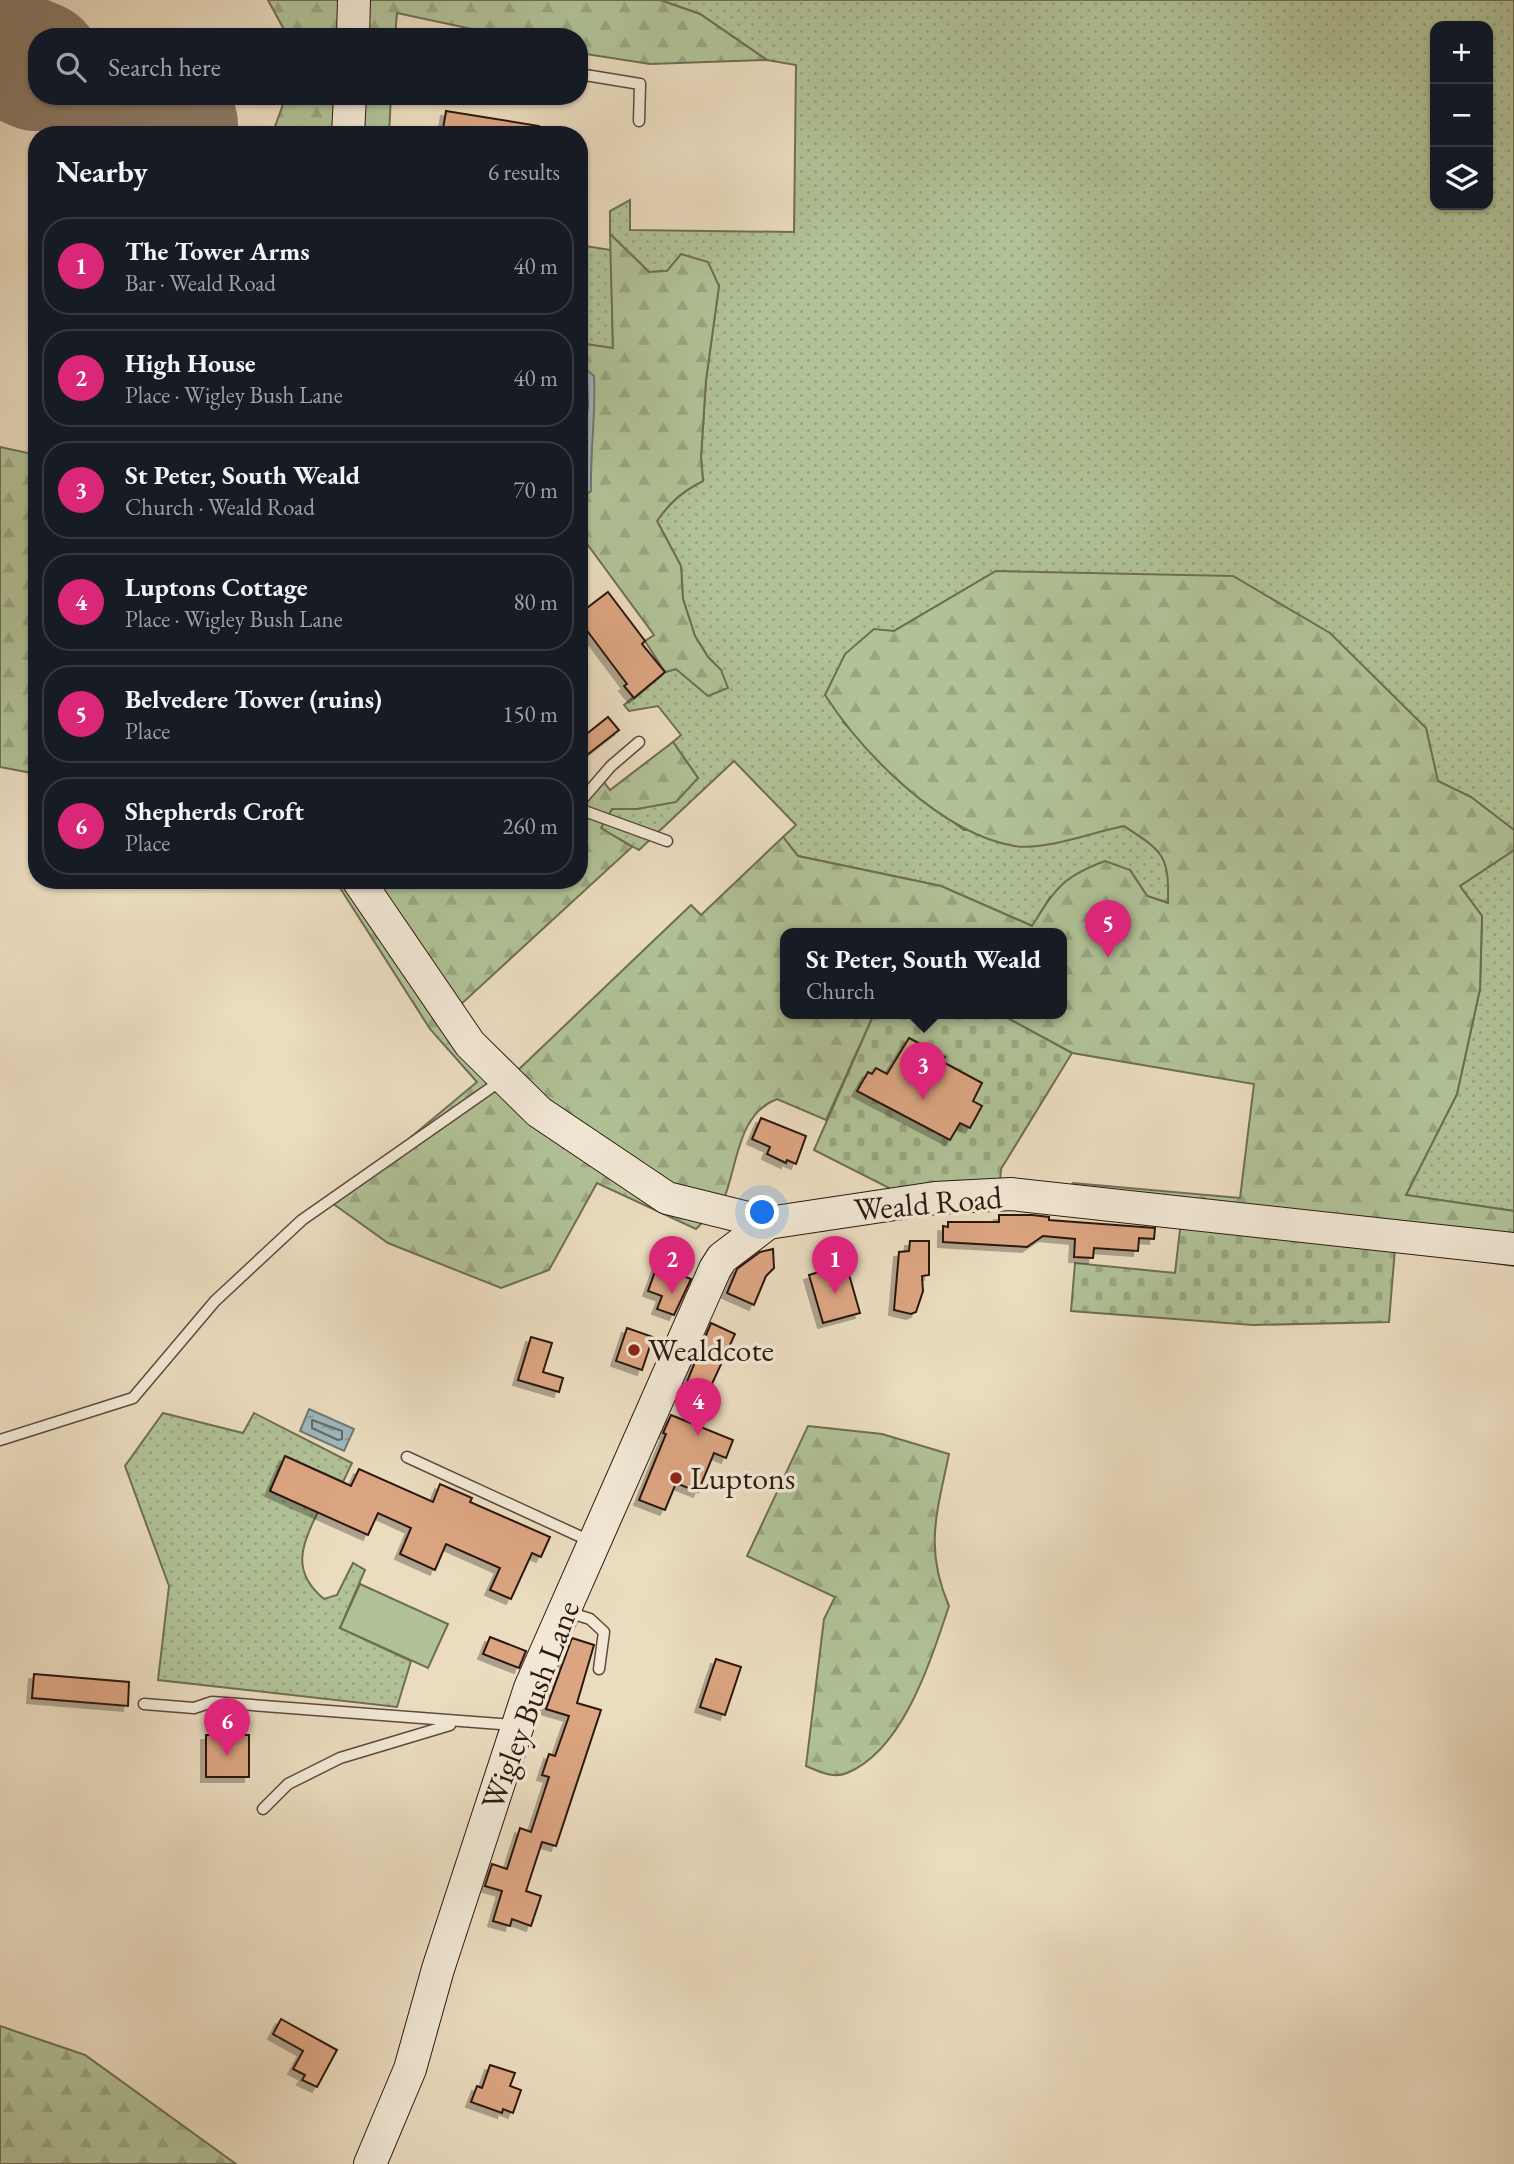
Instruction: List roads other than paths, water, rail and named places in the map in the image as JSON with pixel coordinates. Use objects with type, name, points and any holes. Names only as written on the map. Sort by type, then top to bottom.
[{"type":"street","points":[[354,0],[356,28]]},
{"type":"street","points":[[348,126],[350,105]]},
{"type":"street","name":"Weald Road","points":[[364,889],[441,1006],[470,1044],[539,1112],[667,1198],[768,1223],[935,1198],[1011,1194],[1514,1249]]},
{"type":"street","points":[[695,1205],[722,1258]]},
{"type":"street","name":"Wigley Bush Lane","points":[[370,2164],[410,2069],[438,1969],[516,1725],[722,1258],[768,1223]]},
{"type":"lane","points":[[588,75],[640,84],[639,121]]},
{"type":"lane","points":[[588,793],[611,766],[639,743]]},
{"type":"lane","points":[[588,812],[667,841]]},
{"type":"lane","points":[[0,1440],[133,1398],[215,1301],[302,1220],[504,1078]]},
{"type":"lane","points":[[407,1457],[596,1544]]},
{"type":"lane","points":[[565,1611],[590,1619],[604,1632],[599,1669]]},
{"type":"lane","points":[[144,1704],[194,1708],[212,1703],[323,1709],[516,1725]]},
{"type":"lane","points":[[263,1809],[288,1784],[340,1758],[404,1736],[460,1722]]},
{"type":"water","points":[[588,371],[594,376],[591,491],[588,493]]},
{"type":"water","points":[[309,1409],[354,1429],[344,1451],[300,1431]]},
{"type":"place","name":"Belvedere Tower (ruins)","points":[[1108,958]]},
{"type":"place","name":"St Peter, South Weald","points":[[923,1100]]},
{"type":"place","name":"High House","points":[[672,1294]]},
{"type":"place","name":"The Tower Arms","points":[[835,1294]]},
{"type":"place","name":"Wealdcote","points":[[634,1350]]},
{"type":"place","name":"Luptons Cottage","points":[[698,1436]]},
{"type":"place","name":"Luptons","points":[[676,1478]]},
{"type":"place","name":"Shepherds Croft","points":[[227,1756]]}]
